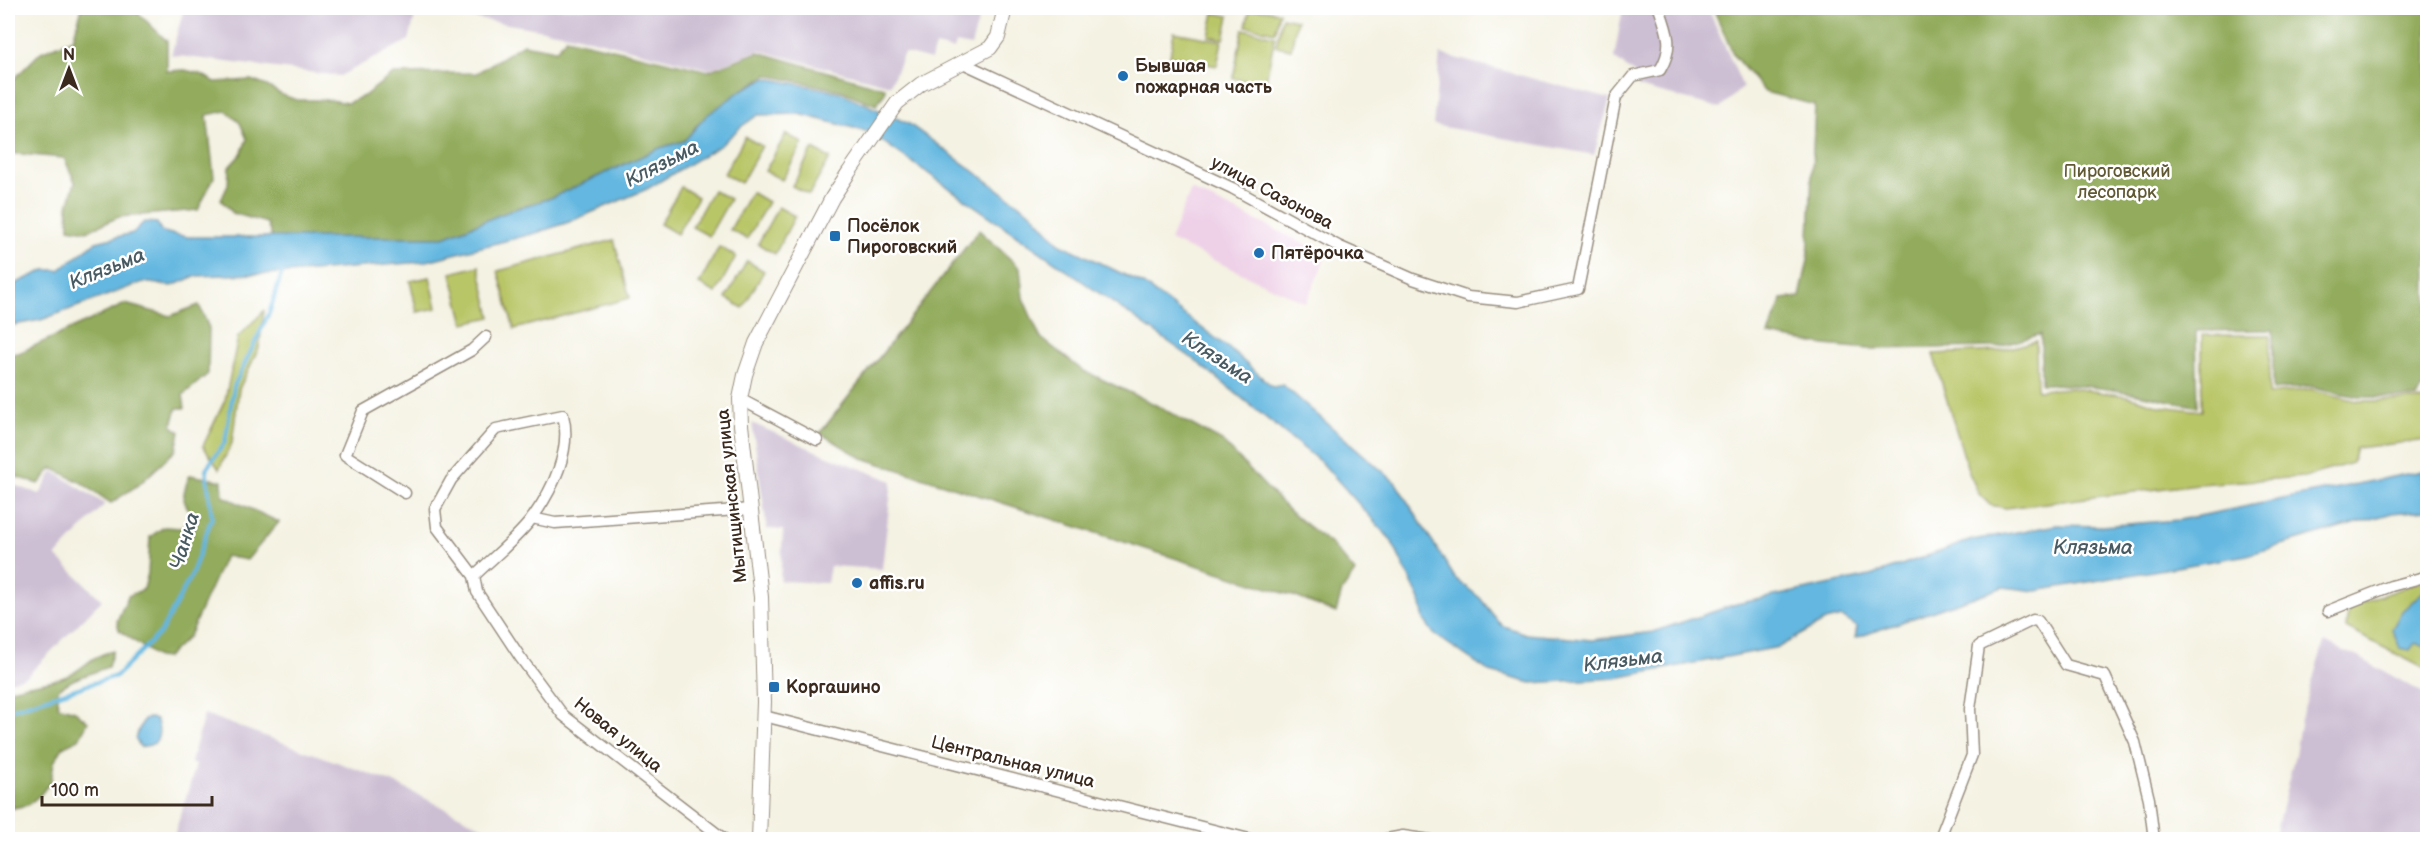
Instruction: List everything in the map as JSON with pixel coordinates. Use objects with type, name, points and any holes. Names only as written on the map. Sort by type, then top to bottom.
[{"type":"street","name":"Мытищинская улица","points":[[759,840],[764,716],[761,597],[740,399],[745,375],[756,343],[832,198],[867,145],[897,103],[921,84],[990,48],[998,37],[1005,8]]},
{"type":"street","name":"улица Сазонова","points":[[963,63],[1232,188],[1338,246],[1413,279],[1468,297],[1518,302],[1578,289],[1616,98],[1633,76],[1660,70],[1668,58],[1669,35],[1659,8]]},
{"type":"street","points":[[405,493],[345,455],[363,411],[472,350],[486,337]]},
{"type":"street","points":[[740,399],[817,440]]},
{"type":"street","name":"Новая улица","points":[[532,518],[561,466],[566,427],[563,415],[496,429],[451,480],[435,509],[437,527],[474,576],[477,592],[520,657],[563,715],[725,840]]},
{"type":"street","points":[[474,576],[532,518],[555,523],[751,509]]},
{"type":"street","points":[[2328,611],[2391,586],[2427,576]]},
{"type":"street","points":[[1939,840],[1972,755],[1970,709],[1979,646],[2033,620],[2038,621],[2066,665],[2105,676],[2135,742],[2149,799],[2154,840]]},
{"type":"street","name":"Центральная улица","points":[[764,716],[1253,840]]},
{"type":"street","points":[[1382,840],[1403,836],[1430,840]]},
{"type":"shaded area","points":[[184,8],[417,8],[409,40],[340,76],[171,55]]},
{"type":"shaded area","points":[[462,8],[982,8],[971,46],[956,43],[954,50],[935,46],[931,60],[904,53],[890,85],[759,50],[709,69],[574,35],[460,16]]},
{"type":"shaded area","points":[[1623,8],[1708,8],[1743,87],[1720,108],[1638,87],[1640,78],[1614,58]]},
{"type":"shaded area","points":[[1440,54],[1610,99],[1594,155],[1433,125]]},
{"type":"shaded area","points":[[1191,190],[1327,254],[1306,303],[1170,240]]},
{"type":"shaded area","points":[[752,423],[892,481],[882,569],[830,566],[827,583],[780,581],[783,530],[767,529]]},
{"type":"shaded area","points":[[53,471],[105,504],[56,556],[102,600],[27,676],[8,682],[8,483],[40,494]]},
{"type":"shaded area","points":[[2324,642],[2358,657],[2427,695],[2427,839],[2274,839],[2295,754],[2301,719]]},
{"type":"shaded area","points":[[204,714],[392,782],[507,839],[173,839],[196,765],[191,763]]},
{"type":"green space","points":[[82,8],[133,8],[167,41],[167,71],[185,70],[201,74],[215,82],[251,80],[297,100],[331,100],[347,103],[364,96],[393,74],[477,73],[523,44],[556,50],[566,38],[708,71],[758,52],[885,88],[885,93],[876,105],[840,90],[767,75],[742,90],[696,126],[685,141],[660,148],[551,198],[512,210],[444,237],[272,238],[267,223],[233,213],[221,200],[228,185],[229,167],[241,154],[247,139],[240,123],[226,111],[207,115],[214,177],[198,210],[119,217],[87,231],[69,228],[68,206],[75,182],[64,158],[8,153],[8,85],[41,52],[73,39]]},
{"type":"green space","points":[[1250,8],[1279,12],[1275,32],[1246,26]]},
{"type":"green space","name":"Пироговский лесопарк","points":[[1713,8],[1958,8],[2171,12],[2172,8],[2427,8],[2427,382],[2417,398],[2358,397],[2309,386],[2273,390],[2273,330],[2196,331],[2198,407],[2101,388],[2041,384],[2041,334],[1998,347],[1869,349],[1824,345],[1768,335],[1782,299],[1800,297],[1808,260],[1815,105],[1765,92],[1734,56]]},
{"type":"green space","points":[[2172,8],[2172,12],[1958,9]]},
{"type":"green space","points":[[1214,13],[1229,16],[1224,39],[1209,36]]},
{"type":"green space","points":[[1282,17],[1297,20],[1291,49],[1276,46]]},
{"type":"green space","points":[[1243,29],[1275,36],[1265,85],[1233,78]]},
{"type":"green space","points":[[1174,32],[1222,41],[1217,66],[1170,56]]},
{"type":"green space","points":[[786,134],[803,143],[782,180],[765,171]]},
{"type":"green space","points":[[745,137],[762,146],[741,183],[724,174]]},
{"type":"green space","points":[[813,149],[830,158],[809,195],[792,186]]},
{"type":"green space","points":[[681,187],[698,197],[677,234],[660,224]]},
{"type":"green space","points":[[713,190],[730,199],[709,236],[692,227]]},
{"type":"green space","points":[[751,192],[768,202],[747,239],[730,230]]},
{"type":"green space","points":[[778,207],[795,216],[775,254],[758,244]]},
{"type":"green space","points":[[979,230],[1020,268],[1023,298],[1040,337],[1082,370],[1152,403],[1222,441],[1289,511],[1332,545],[1355,572],[1342,591],[1336,613],[1296,597],[862,458],[820,433]]},
{"type":"green space","points":[[614,240],[630,298],[514,329],[498,271]]},
{"type":"green space","points":[[719,247],[736,256],[716,293],[699,284]]},
{"type":"green space","points":[[747,261],[764,271],[743,308],[726,298]]},
{"type":"green space","points":[[479,266],[491,317],[464,323],[451,273]]},
{"type":"green space","points":[[430,277],[437,308],[417,312],[410,281]]},
{"type":"green space","points":[[125,304],[170,316],[199,305],[209,328],[208,374],[183,395],[185,408],[177,408],[172,425],[180,432],[176,450],[141,483],[111,503],[80,482],[52,468],[39,484],[8,474],[8,354],[19,353]]},
{"type":"green space","points":[[264,311],[259,348],[239,389],[232,443],[219,469],[203,446],[225,400],[238,337]]},
{"type":"green space","points":[[2202,335],[2270,335],[2269,394],[2310,389],[2357,401],[2425,400],[2427,391],[2427,440],[2356,448],[2352,463],[2305,477],[2198,484],[2006,508],[1990,505],[1979,494],[1969,473],[1933,354],[1998,351],[2036,341],[2037,390],[2071,388],[2128,396],[2160,406],[2202,411]]},
{"type":"green space","points":[[190,475],[222,481],[223,496],[279,522],[247,560],[225,556],[189,636],[166,658],[157,657],[119,630],[117,621],[128,596],[144,589],[148,573],[150,537],[164,527],[181,528],[196,521],[184,499]]},
{"type":"green space","points":[[2427,580],[2427,670],[2346,628],[2348,608]]},
{"type":"green space","points":[[113,651],[108,667],[73,680],[58,689],[58,706],[75,711],[88,722],[79,739],[64,746],[54,762],[51,781],[41,794],[28,805],[8,809],[8,690],[67,676],[98,656]]},
{"type":"water","name":"Клязьма","points":[[766,78],[839,92],[909,124],[1034,215],[1059,243],[1143,284],[1226,346],[1273,387],[1283,385],[1396,483],[1455,578],[1480,598],[1501,625],[1526,634],[1592,640],[1653,632],[1736,604],[1870,576],[1972,540],[2057,525],[2102,526],[2179,520],[2427,470],[2427,510],[2392,513],[2247,555],[2036,591],[2003,587],[1855,638],[1857,627],[1842,617],[1825,621],[1779,647],[1616,678],[1531,683],[1490,672],[1434,634],[1424,620],[1420,600],[1391,540],[1323,464],[1196,361],[869,132],[799,114],[758,115],[721,145],[647,189],[569,222],[536,233],[423,262],[288,273],[195,276],[172,286],[143,282],[41,320],[8,326],[8,287],[45,270],[59,270],[96,242],[133,233],[144,222],[157,223],[162,232],[188,237],[444,237],[512,210],[551,198],[660,148],[684,141],[706,116],[742,90]]},
{"type":"water","points":[[2424,591],[2427,592],[2427,648],[2415,643],[2410,650],[2400,648],[2392,629],[2402,611]]},
{"type":"water","points":[[144,719],[156,719],[159,730],[158,738],[154,744],[140,747],[135,738]]},
{"type":"waterway","name":"Чанка","points":[[8,714],[9,710],[116,676],[161,632],[192,574],[212,517],[206,469],[225,442],[234,386],[270,311],[283,269]]},
{"type":"place","name":"Бывшая пожарная часть","points":[[1123,76]]},
{"type":"place","name":"Посёлок Пироговский","points":[[835,236]]},
{"type":"place","name":"Пятёрочка","points":[[1259,253]]},
{"type":"place","name":"affis.ru","points":[[857,583]]},
{"type":"place","name":"Коргашино","points":[[774,687]]}]
